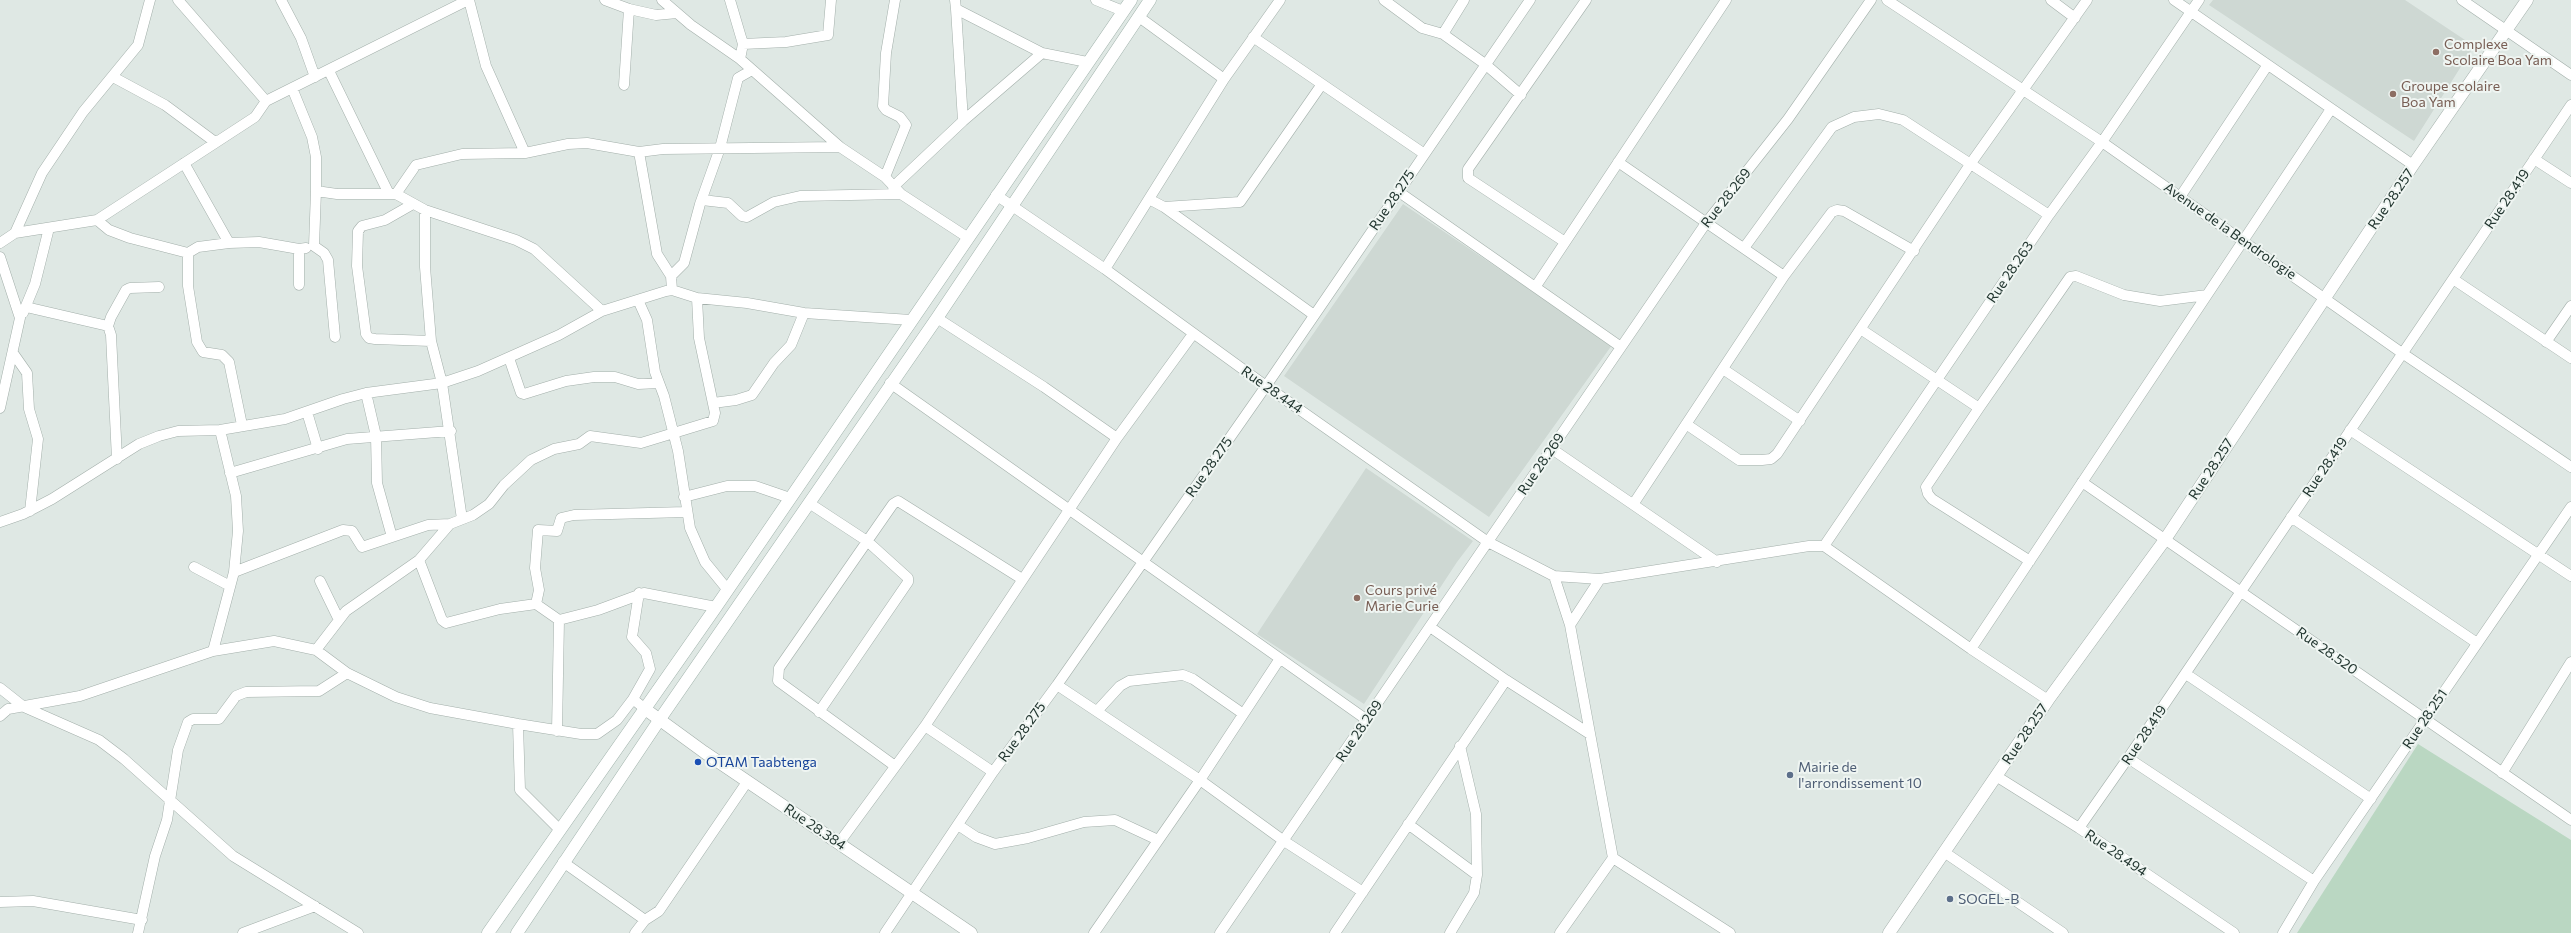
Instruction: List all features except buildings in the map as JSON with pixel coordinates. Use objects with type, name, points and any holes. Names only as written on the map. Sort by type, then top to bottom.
[{"type":"main road","points":[[488,933],[716,607],[967,237],[1131,0]]},
{"type":"main road","points":[[517,933],[660,720],[890,383],[937,318],[1150,0]]},
{"type":"main road","name":"Rue 28.257","points":[[1889,933],[2048,700],[2164,541],[2414,165],[2527,0]]},
{"type":"main road","name":"Rue 28.384","points":[[645,709],[747,782],[971,933]]},
{"type":"street","points":[[15,233],[42,173],[83,112],[114,77],[138,45],[150,0]]},
{"type":"street","points":[[178,0],[266,101]]},
{"type":"street","points":[[281,0],[301,38],[315,77]]},
{"type":"street","points":[[0,243],[15,233],[98,220],[255,116],[266,101],[330,71],[469,0],[483,56],[525,153]]},
{"type":"street","points":[[606,0],[628,9],[656,15],[677,13]]},
{"type":"street","points":[[662,0],[691,26],[740,59],[840,147],[885,177],[901,194],[967,237]]},
{"type":"street","points":[[730,0],[743,44],[740,59]]},
{"type":"street","points":[[743,44],[786,42],[828,35],[831,0]]},
{"type":"street","points":[[885,177],[906,125],[900,117],[886,110],[883,106],[886,53],[895,0]]},
{"type":"street","points":[[1096,0],[1123,11]]},
{"type":"street","points":[[1105,269],[1224,79],[1280,0]]},
{"type":"street","points":[[1384,0],[1422,28],[1443,34],[1485,64],[1522,95]]},
{"type":"street","points":[[1443,34],[1464,0]]},
{"type":"street","name":"Rue 28.275","points":[[885,933],[993,772],[1057,685],[1266,386],[1399,192],[1423,153],[1530,0]]},
{"type":"street","points":[[1565,242],[1468,178],[1468,170],[1522,95],[1586,0]]},
{"type":"street","points":[[1536,286],[1726,0]]},
{"type":"street","name":"Rue 28.269","points":[[1220,933],[1706,223],[1788,119],[1871,0]]},
{"type":"street","name":"Avenue de la Bendrologie","points":[[1887,0],[2022,92],[2102,142],[2326,298],[2402,353],[2571,467]]},
{"type":"street","points":[[2051,0],[2075,18]]},
{"type":"street","points":[[1686,424],[1739,460],[1771,459],[1777,454],[1862,330],[1971,163],[2087,0]]},
{"type":"street","points":[[2174,0],[2267,66],[2414,165]]},
{"type":"street","name":"Rue 28.263","points":[[1824,546],[2049,215],[2102,142],[2199,0]]},
{"type":"street","points":[[2462,0],[2571,75]]},
{"type":"street","points":[[956,5],[1042,53],[1087,62]]},
{"type":"street","points":[[956,5],[963,121]]},
{"type":"street","points":[[624,85],[628,9]]},
{"type":"street","points":[[1138,17],[1224,79]]},
{"type":"street","points":[[1253,37],[1423,153]]},
{"type":"street","points":[[893,187],[963,121],[1042,53]]},
{"type":"street","points":[[2180,197],[2267,66]]},
{"type":"street","points":[[671,276],[684,263],[702,200],[720,148],[738,78],[752,70]]},
{"type":"street","points":[[330,71],[392,194]]},
{"type":"street","points":[[114,77],[164,105],[215,142]]},
{"type":"street","points":[[1164,207],[1240,202],[1322,84]]},
{"type":"street","points":[[292,88],[312,137],[316,157],[314,246]]},
{"type":"street","name":"Rue 28.419","points":[[2079,828],[2186,674],[2571,105]]},
{"type":"street","points":[[1971,649],[2331,109]]},
{"type":"street","points":[[1744,248],[1832,127],[1854,117],[1879,114],[1903,120],[2049,215]]},
{"type":"street","points":[[392,194],[416,165],[462,154],[525,153],[568,144],[587,143],[639,152],[720,148],[840,147]]},
{"type":"street","points":[[639,152],[657,254],[671,276],[672,290]]},
{"type":"street","points":[[2534,159],[2571,183]]},
{"type":"street","points":[[184,162],[229,243]]},
{"type":"street","points":[[1618,162],[1784,276]]},
{"type":"street","points":[[316,191],[392,194],[424,210],[516,240],[534,249],[602,311]]},
{"type":"street","points":[[1399,192],[1536,286],[1621,347]]},
{"type":"street","points":[[702,200],[728,203],[742,216],[747,217],[774,202],[800,196],[901,194]]},
{"type":"street","name":"Rue 28.444","points":[[996,195],[1105,269],[1193,334],[1488,542],[1554,576]]},
{"type":"street","points":[[1149,200],[1164,207],[1314,315]]},
{"type":"street","points":[[413,204],[385,220],[362,226],[358,230],[357,266],[365,327],[366,334],[369,338],[431,341]]},
{"type":"street","points":[[424,210],[425,267],[431,341],[442,383],[451,431],[462,519]]},
{"type":"street","points":[[1634,504],[1784,276],[1832,212],[1837,210],[1844,211],[1914,251]]},
{"type":"street","points":[[98,220],[109,230],[130,238],[188,253],[198,247],[229,243],[259,242],[299,249],[314,246],[324,253],[328,260],[336,337]]},
{"type":"street","points":[[0,408],[20,318],[35,284],[49,228]]},
{"type":"street","points":[[299,249],[299,285]]},
{"type":"street","points":[[188,253],[188,286],[197,342],[203,352],[222,355],[229,362],[242,425]]},
{"type":"street","points":[[0,257],[20,318]]},
{"type":"street","points":[[2030,561],[1932,499],[1928,494],[1926,487],[2070,276],[2076,276],[2124,295],[2160,301],[2207,295]]},
{"type":"street","points":[[2453,279],[2571,358]]},
{"type":"street","points":[[117,459],[111,335],[108,326],[111,317],[126,290],[130,288],[159,287]]},
{"type":"street","points":[[0,522],[30,511],[117,459],[139,444],[159,436],[178,431],[220,430],[242,425],[285,419],[343,399],[366,393],[442,383],[509,358],[560,335],[602,311],[672,290],[697,298],[747,303],[804,313],[911,320]]},
{"type":"street","points":[[234,572],[343,530],[352,531],[362,547],[428,525],[450,524],[473,515],[489,504],[517,472],[543,453],[572,447],[590,436],[641,443],[674,435],[713,421],[715,418],[713,402],[700,349],[697,298]]},
{"type":"street","points":[[638,300],[647,320],[652,357],[674,435],[686,512],[690,528],[705,562],[727,589]]},
{"type":"street","points":[[2546,342],[2571,306]]},
{"type":"street","points":[[26,307],[108,326]]},
{"type":"street","points":[[713,402],[736,400],[752,395],[774,363],[791,345],[804,313]]},
{"type":"street","points":[[937,318],[1044,387],[1118,438]]},
{"type":"street","points":[[1862,330],[1979,408]]},
{"type":"street","points":[[839,843],[925,726],[1022,579],[1072,510],[1118,438],[1193,334]]},
{"type":"street","points":[[13,353],[27,373],[29,409],[38,439],[30,511]]},
{"type":"street","points":[[509,358],[521,393],[524,394],[566,380],[594,377],[615,377],[638,384],[659,383]]},
{"type":"street","points":[[1723,369],[1800,421]]},
{"type":"street","points":[[890,383],[1072,510],[1142,563],[1279,660],[1367,720]]},
{"type":"street","points":[[366,393],[376,436],[377,483],[392,538]]},
{"type":"street","points":[[307,412],[318,448]]},
{"type":"street","points":[[213,651],[234,572],[238,531],[236,496],[220,430]]},
{"type":"street","points":[[2350,430],[2571,576]]},
{"type":"street","points":[[230,474],[347,439],[451,431]]},
{"type":"street","points":[[1552,449],[1717,562]]},
{"type":"street","name":"Rue 28.520","points":[[2082,482],[2164,541],[2241,592],[2571,820]]},
{"type":"street","points":[[684,497],[727,486],[754,486],[790,498]]},
{"type":"street","points":[[895,766],[778,681],[778,668],[893,504],[898,501],[1022,579]]},
{"type":"street","points":[[809,503],[867,542],[906,574],[908,582],[819,712]]},
{"type":"street","name":"Rue 28.251","points":[[2283,933],[2314,881],[2571,507]]},
{"type":"street","points":[[536,604],[539,590],[535,568],[538,530],[557,531],[559,520],[574,515],[686,512]]},
{"type":"street","points":[[2291,517],[2477,644]]},
{"type":"street","points":[[316,650],[346,611],[419,560],[450,524]]},
{"type":"street","points":[[1560,933],[1612,858],[1570,625],[1554,576],[1600,579],[1717,562],[1809,546],[1824,546],[1971,649],[2048,700]]},
{"type":"street","points":[[419,560],[443,622],[500,609],[536,604],[559,620],[598,610],[639,593],[716,607]]},
{"type":"street","points":[[194,567],[230,586]]},
{"type":"street","points":[[1570,625],[1600,579]]},
{"type":"street","points":[[320,581],[339,620]]},
{"type":"street","points":[[0,716],[8,709],[80,696],[213,651],[274,641],[316,650],[346,673],[396,697],[430,708],[557,731],[597,734],[617,720],[633,699],[650,669],[646,653],[632,637],[639,593]]},
{"type":"street","points":[[557,731],[559,620]]},
{"type":"street","points":[[1430,627],[1506,680],[1590,734]]},
{"type":"street","points":[[1094,933],[1200,780],[1242,713],[1279,660]]},
{"type":"street","points":[[2502,773],[2571,662]]},
{"type":"street","points":[[138,933],[155,856],[167,820],[178,750],[188,722],[193,719],[219,719],[236,696],[246,692],[319,691],[346,673]]},
{"type":"street","points":[[2186,674],[2371,799]]},
{"type":"street","points":[[1098,710],[1120,686],[1129,681],[1184,675],[1193,679],[1242,713]]},
{"type":"street","points":[[1335,933],[1506,680]]},
{"type":"street","points":[[1057,685],[1098,710],[1200,780],[1284,841],[1363,892]]},
{"type":"street","points":[[0,688],[24,707],[99,740],[124,759],[233,856],[358,933]]},
{"type":"street","points":[[633,699],[645,709]]},
{"type":"street","points":[[518,724],[520,790],[560,830]]},
{"type":"street","points":[[925,726],[993,772]]},
{"type":"street","points":[[1450,933],[1474,893],[1477,876],[1476,814],[1460,746]]},
{"type":"street","points":[[2128,758],[2314,881]]},
{"type":"street","name":"Rue 28.494","points":[[1996,776],[2079,828],[2234,933]]},
{"type":"street","points":[[635,933],[645,920],[659,911],[747,782]]},
{"type":"street","points":[[958,825],[976,837],[995,844],[1028,838],[1084,822],[1115,820],[1158,840]]},
{"type":"street","points":[[1408,824],[1477,876]]},
{"type":"street","points":[[1944,852],[2063,933]]},
{"type":"street","points":[[1612,858],[1730,933]]},
{"type":"street","points":[[564,862],[645,920]]},
{"type":"street","points":[[0,902],[33,901],[114,917],[142,920]]},
{"type":"street","points":[[243,933],[315,906]]},
{"type":"shaded area","name":"Groupe scolaire Boa Yam","points":[[2213,0],[2405,0],[2474,46],[2414,141],[2209,5]]},
{"type":"shaded area","points":[[1403,204],[1612,345],[1489,517],[1284,376]]},
{"type":"shaded area","name":"Cours privé Marie Curie","points":[[1366,468],[1473,541],[1457,562],[1364,704],[1257,634]]},
{"type":"green space","points":[[2418,744],[2571,840],[2571,933],[2297,933]]},
{"type":"place","name":"Complexe Scolaire Boa Yam","points":[[2436,52]]},
{"type":"place","name":"Groupe scolaire Boa Yam","points":[[2393,94]]},
{"type":"place","name":"Cours privé Marie Curie","points":[[1357,598]]},
{"type":"place","name":"OTAM Taabtenga","points":[[698,762]]},
{"type":"place","name":"Mairie de l'arrondissement 10","points":[[1790,775]]},
{"type":"place","name":"SOGEL-B","points":[[1950,899]]}]
